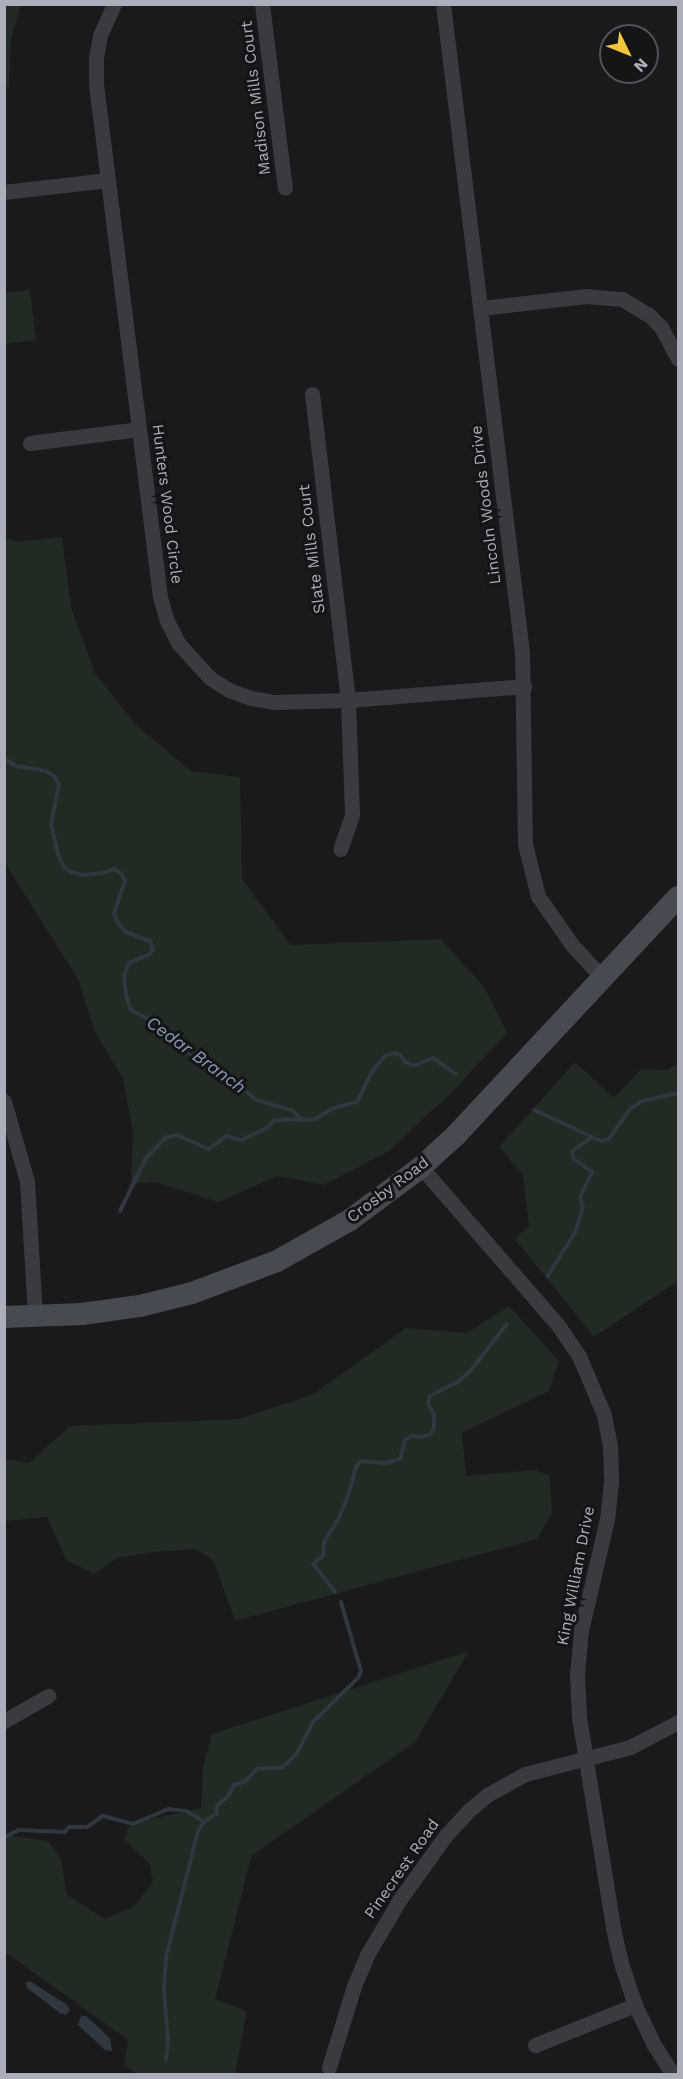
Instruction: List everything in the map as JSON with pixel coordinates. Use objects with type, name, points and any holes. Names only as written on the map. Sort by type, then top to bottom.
[{"type":"street","name":"Hunters Wood Circle","points":[[114,4],[100,35],[96,57],[107,180],[160,597],[167,621],[178,643],[210,678],[229,690],[251,698],[300,703],[524,686]]},
{"type":"street","name":"Madison Mills Court","points":[[262,4],[285,188]]},
{"type":"street","name":"Lincoln Woods Drive","points":[[443,4],[481,308],[524,686],[523,819],[538,896],[552,919],[603,978]]},
{"type":"street","points":[[4,192],[107,180]]},
{"type":"street","points":[[481,308],[586,296],[622,299],[649,315],[661,327],[678,358]]},
{"type":"street","name":"Slate Mills Court","points":[[312,394],[348,700],[352,815],[340,849]]},
{"type":"street","points":[[30,443],[139,429]]},
{"type":"street","name":"Crosby Road","points":[[4,1317],[35,1317],[140,1306],[192,1293],[238,1277],[316,1240],[359,1214],[422,1167],[456,1135],[678,897]]},
{"type":"street","points":[[4,1101],[27,1181],[35,1317]]},
{"type":"street","name":"King William Drive","points":[[422,1167],[558,1325],[579,1356],[604,1415],[610,1446],[607,1519],[585,1610],[577,1674],[584,1758],[613,1928],[635,2005],[654,2045],[673,2074]]},
{"type":"street","points":[[4,1721],[48,1696]]},
{"type":"street","name":"Pinecrest Road","points":[[329,2067],[354,1986],[367,1955],[400,1899],[446,1835],[468,1811],[505,1783],[547,1766],[630,1747],[678,1722]]},
{"type":"street","points":[[535,2045],[635,2005]]},
{"type":"shaded area","points":[[4,5],[21,5],[11,40],[9,86],[5,87]]},
{"type":"shaded area","points":[[30,290],[36,340],[5,344],[5,293]]},
{"type":"shaded area","points":[[5,537],[15,542],[62,537],[71,607],[95,673],[136,725],[191,771],[240,777],[242,879],[291,945],[441,939],[484,987],[507,1033],[452,1092],[389,1151],[324,1185],[277,1176],[218,1202],[155,1182],[131,1184],[133,1131],[123,1079],[95,1032],[79,981],[5,863]]},
{"type":"shaded area","points":[[575,1062],[614,1098],[641,1069],[666,1070],[678,1063],[678,1281],[594,1337],[515,1239],[529,1226],[523,1175],[499,1147]]},
{"type":"shaded area","points":[[509,1306],[559,1361],[549,1391],[462,1433],[466,1476],[536,1470],[550,1476],[552,1513],[537,1539],[235,1621],[213,1560],[196,1549],[152,1552],[117,1558],[94,1574],[66,1560],[47,1517],[5,1521],[5,1459],[29,1463],[70,1426],[239,1419],[312,1395],[406,1328],[467,1333]]},
{"type":"shaded area","points":[[469,1651],[415,1742],[251,1856],[215,1999],[247,2011],[235,2074],[137,2074],[124,2065],[128,2040],[5,1952],[5,1835],[48,1841],[62,1860],[66,1894],[105,1919],[133,1907],[153,1883],[150,1864],[124,1840],[128,1828],[147,1820],[201,1808],[203,1768],[212,1734]]},
{"type":"shaded area","points":[[30,1981],[67,2005],[70,2010],[66,2015],[27,1988],[26,1983]]},
{"type":"shaded area","points":[[81,2016],[86,2016],[110,2038],[112,2051],[105,2050],[78,2025]]},
{"type":"waterway","name":"Cedar Branch","points":[[4,758],[16,766],[46,771],[54,776],[59,784],[51,824],[58,855],[64,867],[71,872],[83,875],[103,873],[113,869],[121,873],[125,881],[114,913],[118,923],[126,932],[150,941],[153,949],[150,954],[129,963],[124,976],[126,995],[131,1010],[152,1021],[191,1055],[228,1075],[256,1100],[292,1110],[302,1120],[315,1119],[334,1108],[357,1102],[372,1071],[385,1056],[393,1053],[400,1055],[405,1062],[413,1066],[433,1058],[456,1074]]},
{"type":"waterway","name":"Cedar Branch","points":[[534,1110],[601,1141],[609,1139],[630,1109],[643,1101],[678,1093]]},
{"type":"waterway","points":[[120,1211],[146,1158],[165,1138],[177,1135],[209,1149],[226,1136],[241,1140],[267,1128],[274,1121],[301,1120]]},
{"type":"waterway","points":[[548,1276],[576,1231],[583,1207],[580,1197],[592,1172],[573,1158],[572,1151],[591,1138]]},
{"type":"waterway","points":[[335,1592],[313,1564],[323,1556],[324,1542],[338,1520],[356,1467],[361,1461],[386,1463],[400,1459],[405,1440],[412,1436],[422,1437],[430,1434],[434,1428],[434,1414],[428,1403],[430,1396],[458,1382],[471,1370],[507,1324]]},
{"type":"waterway","points":[[166,2059],[168,2043],[164,1988],[166,1957],[198,1831],[204,1822],[216,1814],[217,1806],[228,1796],[234,1785],[244,1782],[257,1769],[283,1767],[297,1753],[313,1722],[358,1678],[361,1671],[341,1602]]},
{"type":"waterway","points":[[4,1837],[19,1830],[65,1832],[69,1827],[87,1827],[103,1816],[133,1824],[168,1809],[186,1811],[204,1822]]}]
